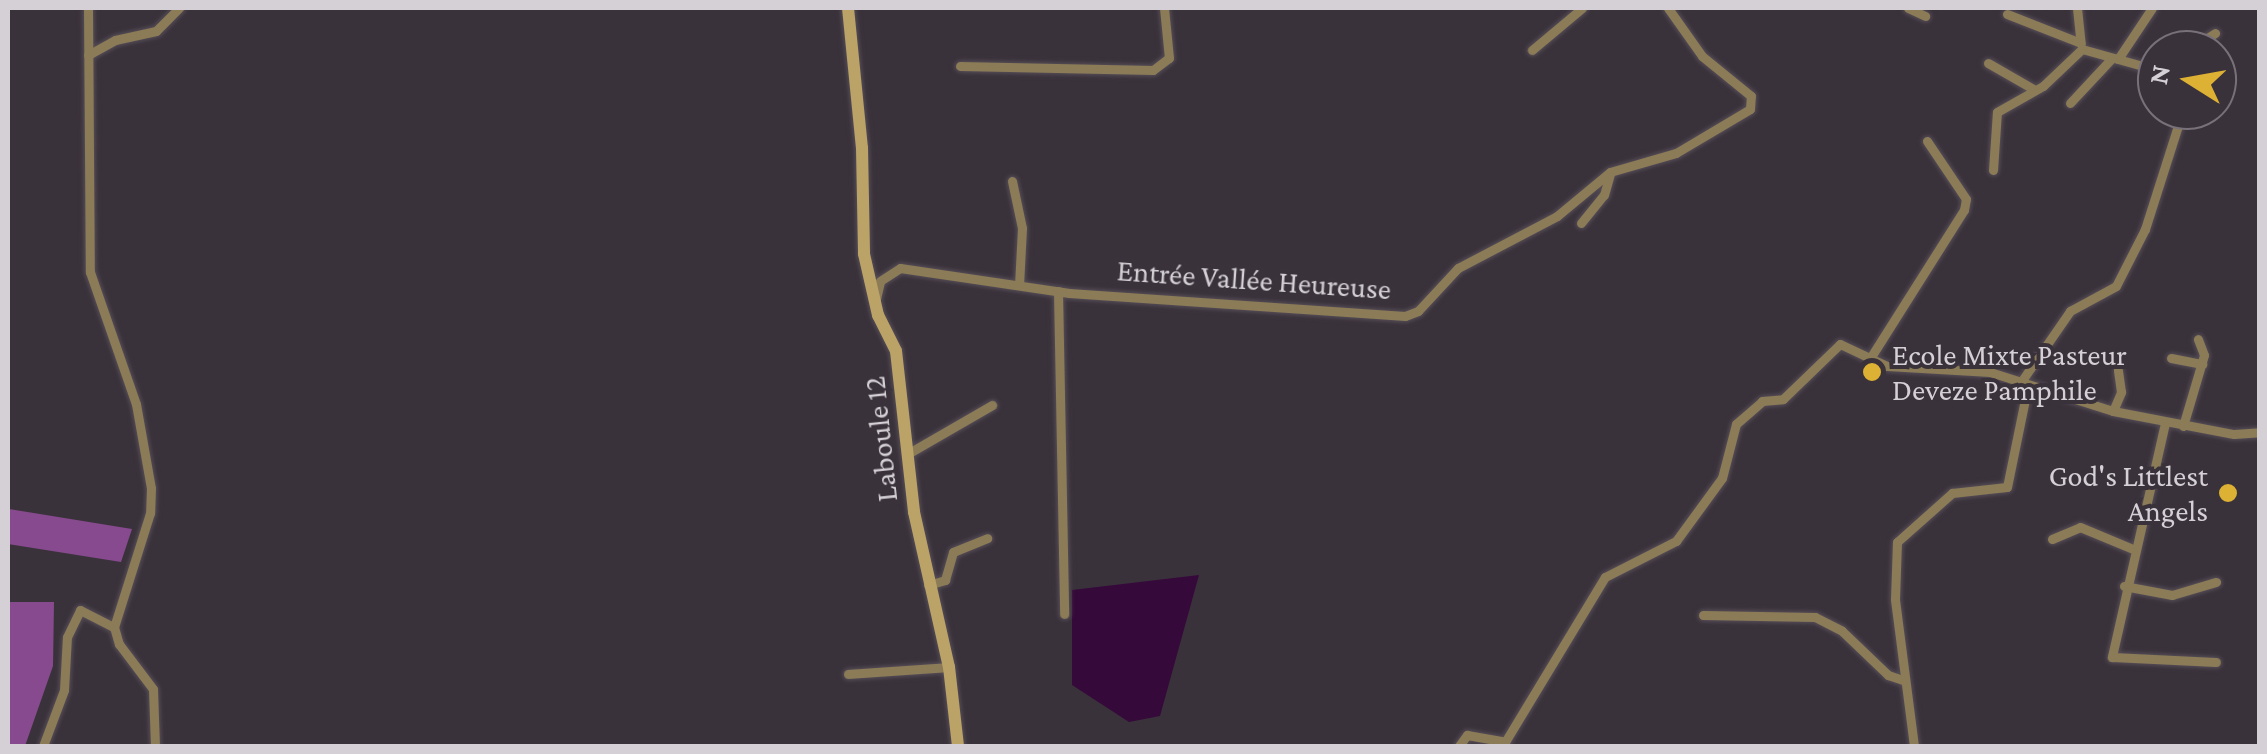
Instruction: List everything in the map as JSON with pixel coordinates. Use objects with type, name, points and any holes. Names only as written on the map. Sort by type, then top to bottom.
[{"type":"street","points":[[88,8],[90,272],[136,404],[151,488],[150,513],[114,627],[119,644],[153,689],[154,746]]},
{"type":"street","points":[[88,55],[115,40],[156,31],[180,8]]},
{"type":"street","name":"Laboule 12","points":[[848,8],[862,148],[864,254],[876,302],[896,352],[928,584],[948,667],[958,746]]},
{"type":"street","points":[[960,66],[1154,70],[1170,58],[1164,8]]},
{"type":"street","points":[[1532,50],[1582,8]]},
{"type":"street","name":"Entrée Vallée Heureuse","points":[[876,302],[880,281],[900,268],[1058,291],[1405,316],[1418,311],[1458,268],[1557,216],[1610,172],[1676,153],[1742,116],[1754,103],[1702,56],[1668,8]]},
{"type":"street","points":[[1908,8],[1925,16]]},
{"type":"street","points":[[2077,8],[2082,46]]},
{"type":"street","points":[[2070,103],[2114,59],[2152,8]]},
{"type":"street","points":[[2007,14],[2137,65]]},
{"type":"street","points":[[1994,170],[1997,112],[2034,90],[2082,46]]},
{"type":"street","points":[[1988,63],[2034,90]]},
{"type":"street","points":[[1914,746],[1895,599],[1897,542],[1952,493],[2008,487],[2025,382],[2070,311],[2116,286],[2145,229],[2177,130]]},
{"type":"street","points":[[1869,360],[1964,210],[1966,199],[1926,141]]},
{"type":"street","points":[[1581,223],[1604,195],[1610,172]]},
{"type":"street","points":[[1012,181],[1022,228],[1019,285]]},
{"type":"street","points":[[1058,291],[1064,614]]},
{"type":"street","points":[[2183,426],[2202,364],[2198,339]]},
{"type":"street","points":[[1459,746],[1467,735],[1504,744],[1605,578],[1676,541],[1722,478],[1728,440],[1750,410],[1783,399],[1840,344],[1869,360],[1909,370],[2025,382],[2113,412],[2164,423],[2260,432]]},
{"type":"street","points":[[2171,358],[2202,364]]},
{"type":"street","points":[[2113,412],[2121,392],[2118,370]]},
{"type":"street","points":[[909,453],[992,405]]},
{"type":"street","points":[[2164,423],[2124,586],[2112,657],[2216,662]]},
{"type":"street","points":[[2052,539],[2080,527],[2133,549]]},
{"type":"street","points":[[928,584],[945,580],[952,552],[987,538]]},
{"type":"street","points":[[2124,586],[2172,595],[2216,582]]},
{"type":"street","points":[[43,746],[64,690],[67,637],[80,610],[114,627]]},
{"type":"street","points":[[1704,615],[1815,617],[1842,630],[1888,675],[1905,680]]},
{"type":"street","points":[[848,674],[948,667]]},
{"type":"shaded area","points":[[8,509],[132,529],[121,562],[8,544]]},
{"type":"shaded area","points":[[1199,575],[1160,716],[1129,722],[1072,685],[1072,590]]},
{"type":"shaded area","points":[[8,602],[54,602],[53,666],[25,746],[8,746]]},
{"type":"place","name":"Ecole Mixte Pasteur Deveze Pamphile","points":[[1872,372]]},
{"type":"place","name":"God's Littlest Angels","points":[[2228,493]]}]
